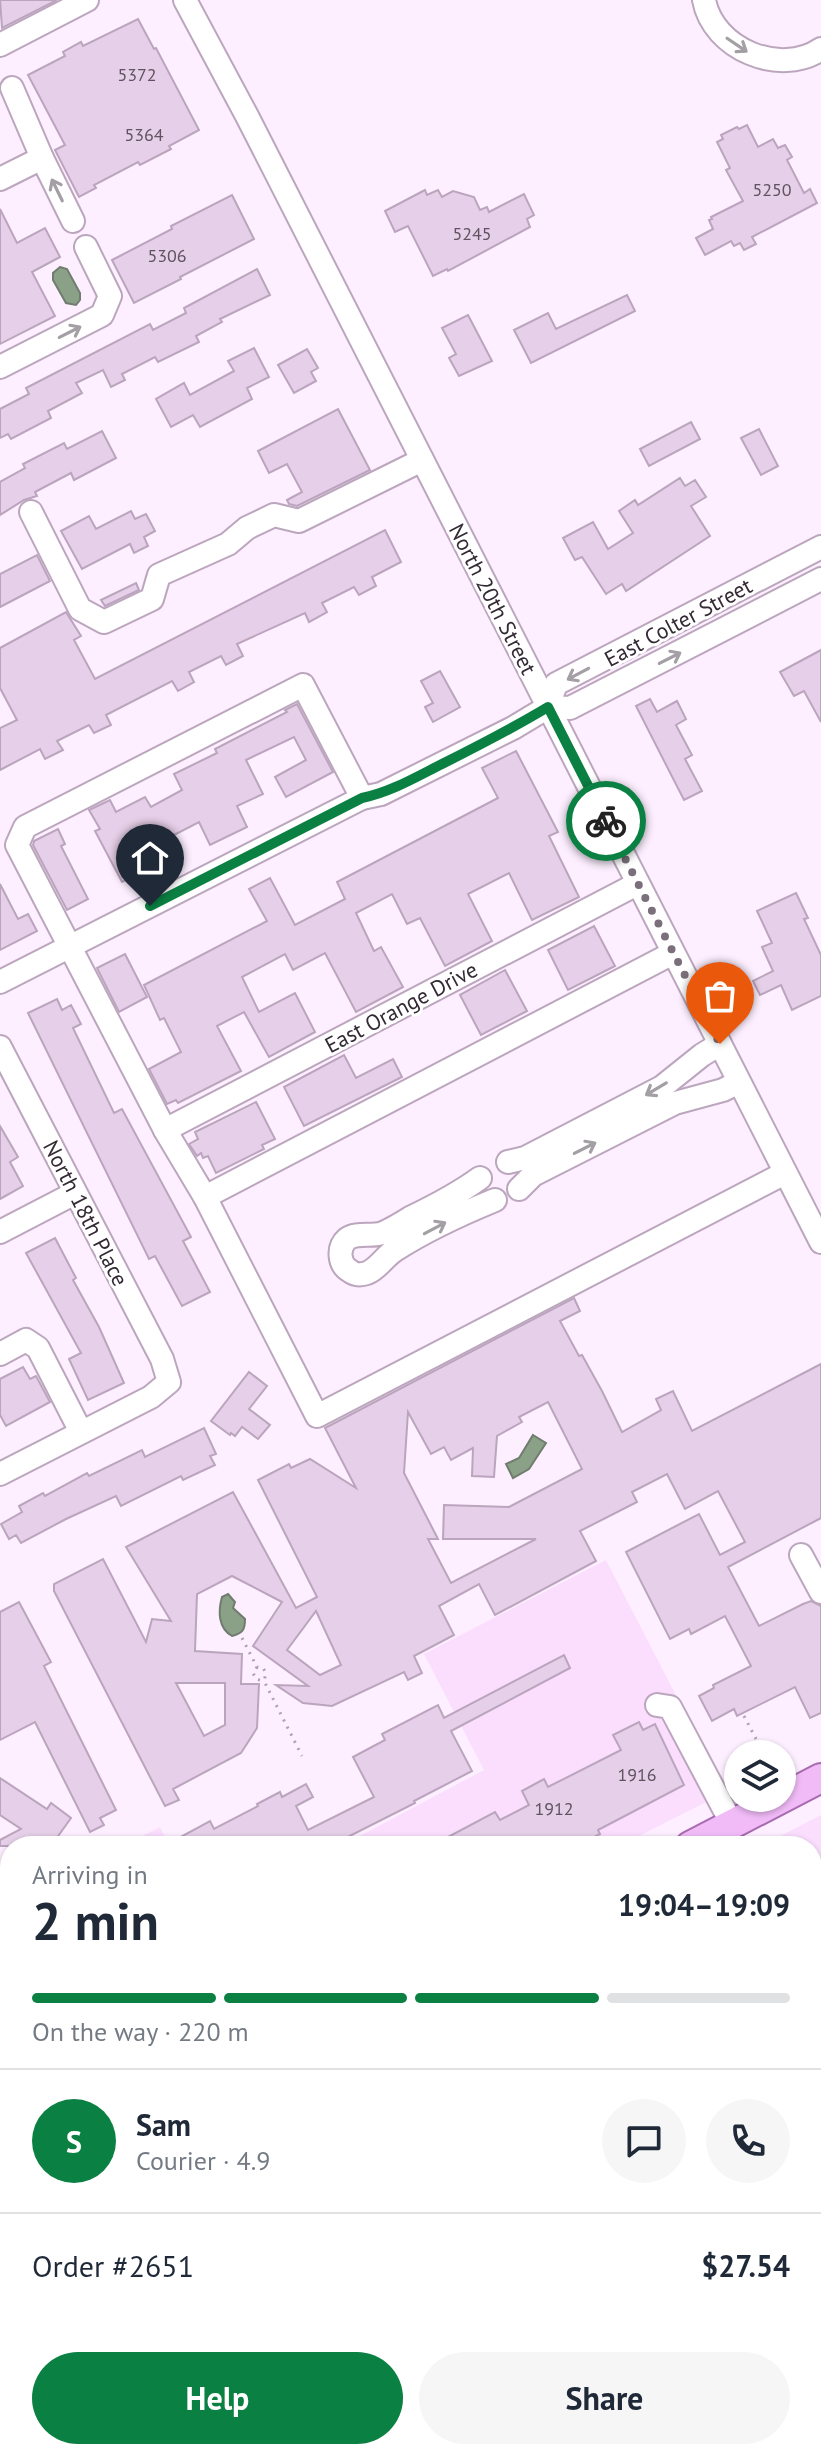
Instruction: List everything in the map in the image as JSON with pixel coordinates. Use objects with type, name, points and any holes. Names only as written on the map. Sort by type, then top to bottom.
[{"type":"main road","points":[[709,1836],[821,1778]]},
{"type":"street","points":[[0,45],[87,0]]},
{"type":"street","name":"North 20th Street","points":[[185,0],[821,1242]]},
{"type":"street","points":[[704,0],[719,31],[739,48],[763,59],[790,60],[819,55]]},
{"type":"street","points":[[12,88],[73,221]]},
{"type":"street","points":[[0,179],[42,158]]},
{"type":"street","points":[[0,367],[102,315],[110,296],[86,247]]},
{"type":"street","points":[[31,512],[80,609],[104,622],[152,599],[159,575],[228,544],[247,528],[274,515],[299,521],[422,460]]},
{"type":"street","name":"East Colter Street","points":[[548,707],[556,684],[821,547]]},
{"type":"street","name":"East Colter Street","points":[[0,982],[362,798],[381,794],[513,728],[548,707],[570,708],[821,579]]},
{"type":"street","points":[[362,798],[303,685],[25,827],[17,845],[165,1130],[205,1197],[317,1416],[785,1173]]},
{"type":"street","name":"East Orange Drive","points":[[165,1130],[637,884]]},
{"type":"street","points":[[205,1197],[673,953]]},
{"type":"street","points":[[720,1044],[662,1087],[525,1158],[491,1163],[480,1178],[460,1192],[384,1233],[357,1235],[348,1239],[342,1247],[340,1258],[344,1267],[363,1275],[373,1271],[393,1251],[471,1210],[495,1200],[510,1199],[533,1175],[675,1103],[723,1090],[739,1082]]},
{"type":"street","name":"North 18th Place","points":[[0,1047],[162,1359],[169,1382],[151,1397],[81,1432]]},
{"type":"street","points":[[508,1162],[520,1176],[519,1189]]},
{"type":"street","points":[[480,1178],[482,1190],[495,1200]]},
{"type":"street","points":[[0,1232],[75,1193]]},
{"type":"street","points":[[0,1354],[26,1340],[38,1348],[81,1432],[0,1474]]},
{"type":"street","points":[[801,1555],[821,1592]]},
{"type":"street","points":[[657,1705],[670,1707],[732,1824]]},
{"type":"path","points":[[242,1638],[257,1667]]},
{"type":"path","points":[[257,1667],[263,1668],[266,1673],[264,1681],[302,1756]]},
{"type":"path","points":[[257,1667],[253,1673],[256,1679],[264,1681]]},
{"type":"path","points":[[744,1716],[757,1740]]},
{"type":"shaded area","points":[[60,267],[67,269],[80,293],[76,305],[66,303],[53,280],[53,273]]},
{"type":"shaded area","points":[[533,1435],[546,1443],[529,1469],[513,1478],[506,1464],[519,1458]]},
{"type":"shaded area","points":[[606,1560],[724,1793],[639,1836],[360,1836],[484,1770],[424,1654]]},
{"type":"shaded area","points":[[228,1594],[235,1602],[233,1608],[245,1619],[243,1630],[232,1636],[224,1628],[220,1613],[222,1597]]},
{"type":"shaded area","points":[[821,1815],[821,1836],[780,1836]]},
{"type":"shaded area","points":[[160,1827],[164,1836],[142,1836]]},
{"type":"building","points":[[0,0],[57,0],[2,28]]},
{"type":"building","points":[[138,19],[199,130],[169,146],[171,149],[94,185],[96,188],[79,197],[55,150],[65,145],[28,75],[65,56],[63,52],[81,42],[83,46]]},
{"type":"building","points":[[747,125],[758,147],[773,139],[778,148],[785,145],[792,157],[787,160],[804,193],[810,189],[817,203],[752,237],[756,244],[744,250],[740,243],[734,246],[731,241],[705,255],[696,238],[713,229],[709,220],[711,217],[743,201],[726,170],[730,168],[717,142],[723,139],[721,135]]},
{"type":"building","points":[[425,190],[427,195],[438,190],[442,197],[453,191],[474,197],[480,210],[487,207],[489,212],[524,194],[534,215],[527,219],[530,227],[433,276],[408,226],[395,232],[385,211]]},
{"type":"building","points":[[232,195],[254,239],[134,303],[112,260]]},
{"type":"building","points":[[0,209],[17,243],[45,228],[60,257],[32,272],[55,316],[0,344]]},
{"type":"building","points":[[257,269],[270,295],[220,319],[222,322],[196,336],[199,342],[158,362],[155,357],[122,374],[125,380],[111,387],[103,370],[76,383],[82,393],[48,411],[51,418],[11,439],[8,434],[0,438],[0,409],[29,394],[26,388],[150,324],[153,330],[186,313],[184,308]]},
{"type":"building","points":[[627,295],[635,311],[531,363],[514,330],[548,313],[556,329]]},
{"type":"building","points":[[468,315],[492,361],[459,376],[449,358],[456,354],[442,328]]},
{"type":"building","points":[[254,348],[269,377],[247,388],[252,399],[200,427],[193,415],[171,427],[156,399],[184,383],[190,395],[234,371],[228,361]]},
{"type":"building","points":[[307,349],[318,368],[311,372],[316,381],[294,393],[278,365]]},
{"type":"building","points":[[338,409],[370,470],[297,506],[289,504],[287,500],[302,492],[287,464],[269,473],[258,451]]},
{"type":"building","points":[[691,422],[700,439],[649,466],[640,449]]},
{"type":"building","points":[[759,429],[778,466],[761,475],[741,438]]},
{"type":"building","points":[[102,431],[116,458],[74,480],[71,473],[35,492],[37,496],[0,515],[0,482],[25,468],[23,464],[64,443],[67,449]]},
{"type":"building","points":[[680,478],[685,486],[695,480],[706,497],[691,506],[710,536],[626,591],[622,584],[606,594],[582,557],[575,560],[563,538],[593,522],[608,549],[633,533],[619,511],[635,500],[638,505]]},
{"type":"building","points":[[131,511],[135,519],[146,514],[155,531],[144,537],[148,546],[134,553],[130,544],[82,569],[61,531],[89,516],[96,529]]},
{"type":"building","points":[[385,530],[401,562],[372,577],[376,586],[359,595],[354,587],[322,603],[327,612],[309,622],[305,613],[237,644],[243,656],[226,665],[221,656],[189,672],[194,682],[178,691],[172,681],[106,715],[111,725],[94,733],[89,725],[57,741],[63,750],[45,759],[40,749],[0,770],[0,728],[17,720],[0,688],[0,648],[66,612],[81,636],[74,640],[95,679]]},
{"type":"building","points":[[37,555],[50,581],[0,607],[0,574]]},
{"type":"building","points":[[136,583],[139,590],[105,606],[101,600]]},
{"type":"building","points":[[821,650],[821,722],[804,691],[794,696],[780,672]]},
{"type":"building","points":[[440,671],[460,707],[433,722],[425,707],[433,703],[421,681]]},
{"type":"building","points":[[650,699],[657,712],[677,701],[686,719],[676,725],[692,755],[685,759],[702,791],[684,800],[636,706]]},
{"type":"building","points":[[297,704],[333,772],[286,797],[275,777],[306,760],[294,737],[246,760],[263,794],[237,806],[247,827],[210,845],[199,822],[172,836],[180,851],[122,882],[95,831],[100,829],[89,810],[110,800],[116,812],[145,797],[151,807],[182,790],[174,774],[217,753],[215,749]]},
{"type":"building","points":[[516,751],[558,832],[549,836],[579,897],[532,920],[509,873],[468,894],[492,941],[445,966],[420,918],[407,924],[392,894],[356,913],[374,951],[381,947],[403,987],[356,1012],[325,953],[293,970],[285,954],[242,977],[259,1012],[295,993],[315,1032],[269,1057],[244,1012],[217,1026],[241,1071],[178,1103],[176,1100],[167,1104],[149,1069],[181,1052],[164,1018],[160,1020],[144,985],[267,921],[249,889],[270,878],[295,925],[345,899],[337,882],[498,798],[482,768]]},
{"type":"building","points":[[58,829],[65,844],[61,846],[88,899],[67,910],[33,845],[34,841]]},
{"type":"building","points":[[0,884],[18,919],[28,914],[37,931],[0,950]]},
{"type":"building","points":[[796,893],[821,955],[821,996],[792,1010],[781,985],[760,995],[753,981],[773,971],[762,947],[772,943],[757,911]]},
{"type":"building","points":[[594,926],[615,966],[568,990],[548,950]]},
{"type":"building","points":[[125,954],[147,997],[119,1012],[97,968]]},
{"type":"building","points":[[505,970],[527,1011],[481,1035],[460,995]]},
{"type":"building","points":[[57,999],[62,1010],[71,1005],[81,1024],[73,1028],[114,1113],[122,1109],[191,1237],[183,1241],[210,1292],[182,1306],[155,1256],[149,1259],[28,1013]]},
{"type":"building","points":[[344,1055],[356,1078],[393,1059],[402,1077],[304,1126],[284,1087]]},
{"type":"building","points":[[256,1102],[275,1139],[262,1145],[264,1149],[216,1173],[208,1156],[203,1158],[201,1153],[197,1156],[189,1144],[198,1139],[195,1132]]},
{"type":"building","points":[[0,1126],[18,1157],[10,1162],[23,1186],[0,1199]]},
{"type":"building","points":[[55,1238],[124,1383],[88,1400],[69,1359],[81,1353],[26,1253]]},
{"type":"building","points":[[574,1298],[580,1311],[560,1321],[579,1356],[582,1355],[622,1432],[661,1410],[656,1399],[673,1391],[692,1431],[821,1364],[821,1518],[728,1567],[759,1626],[811,1601],[821,1606],[821,1713],[810,1718],[795,1687],[737,1716],[734,1709],[712,1721],[699,1696],[714,1688],[713,1685],[751,1666],[725,1616],[691,1634],[689,1629],[670,1639],[626,1552],[699,1514],[720,1555],[745,1542],[718,1491],[685,1509],[667,1474],[632,1492],[637,1502],[580,1531],[596,1561],[495,1615],[479,1584],[439,1606],[454,1635],[414,1656],[422,1673],[408,1680],[404,1672],[332,1706],[303,1703],[276,1685],[308,1686],[253,1646],[282,1602],[232,1576],[197,1594],[195,1651],[242,1654],[241,1684],[259,1684],[257,1728],[241,1753],[173,1789],[179,1800],[165,1806],[54,1591],[54,1584],[103,1559],[146,1642],[152,1619],[171,1621],[126,1547],[233,1492],[296,1608],[317,1597],[258,1480],[289,1464],[291,1468],[310,1459],[356,1488],[325,1428]],"holes":[[[548,1402],[582,1469],[509,1507],[444,1505],[443,1539],[536,1539],[451,1583],[428,1539],[438,1539],[404,1473],[408,1412],[431,1454],[444,1447],[451,1460],[473,1448],[472,1476],[494,1477],[497,1436],[522,1422],[519,1417]],[[316,1611],[341,1665],[320,1675],[287,1650]],[[176,1683],[225,1683],[225,1725],[204,1736]]]},
{"type":"building","points":[[23,1367],[30,1379],[36,1376],[50,1402],[6,1426],[0,1415],[0,1379]]},
{"type":"building","points":[[249,1372],[267,1386],[249,1409],[270,1425],[258,1439],[242,1427],[235,1436],[230,1435],[211,1421]]},
{"type":"building","points":[[204,1428],[216,1454],[210,1456],[215,1465],[183,1480],[181,1476],[121,1506],[116,1496],[21,1543],[16,1535],[9,1539],[1,1524],[22,1512],[19,1506],[43,1493],[45,1496],[87,1473],[89,1476],[142,1450],[145,1457]]},
{"type":"building","points":[[19,1602],[51,1662],[44,1666],[116,1810],[100,1818],[104,1825],[90,1832],[35,1722],[0,1740],[0,1612]]},
{"type":"building","points":[[564,1655],[570,1668],[451,1731],[472,1771],[350,1836],[182,1836],[210,1821],[214,1829],[280,1792],[282,1797],[306,1784],[313,1797],[296,1806],[308,1830],[374,1797],[353,1757],[385,1740],[382,1734],[438,1705],[444,1718]]},
{"type":"building","points":[[639,1722],[643,1730],[655,1724],[684,1785],[598,1830],[600,1834],[596,1836],[450,1836],[495,1812],[500,1820],[529,1805],[522,1791],[544,1779],[548,1787],[621,1750],[613,1735]]},
{"type":"building","points":[[0,1778],[47,1809],[51,1803],[71,1818],[58,1836],[8,1836],[21,1829],[0,1815]]},
{"type":"way so far","points":[[606,821],[720,1044]]},
{"type":"route","points":[[150,906],[362,798],[381,794],[434,768],[548,707],[606,821]]}]
